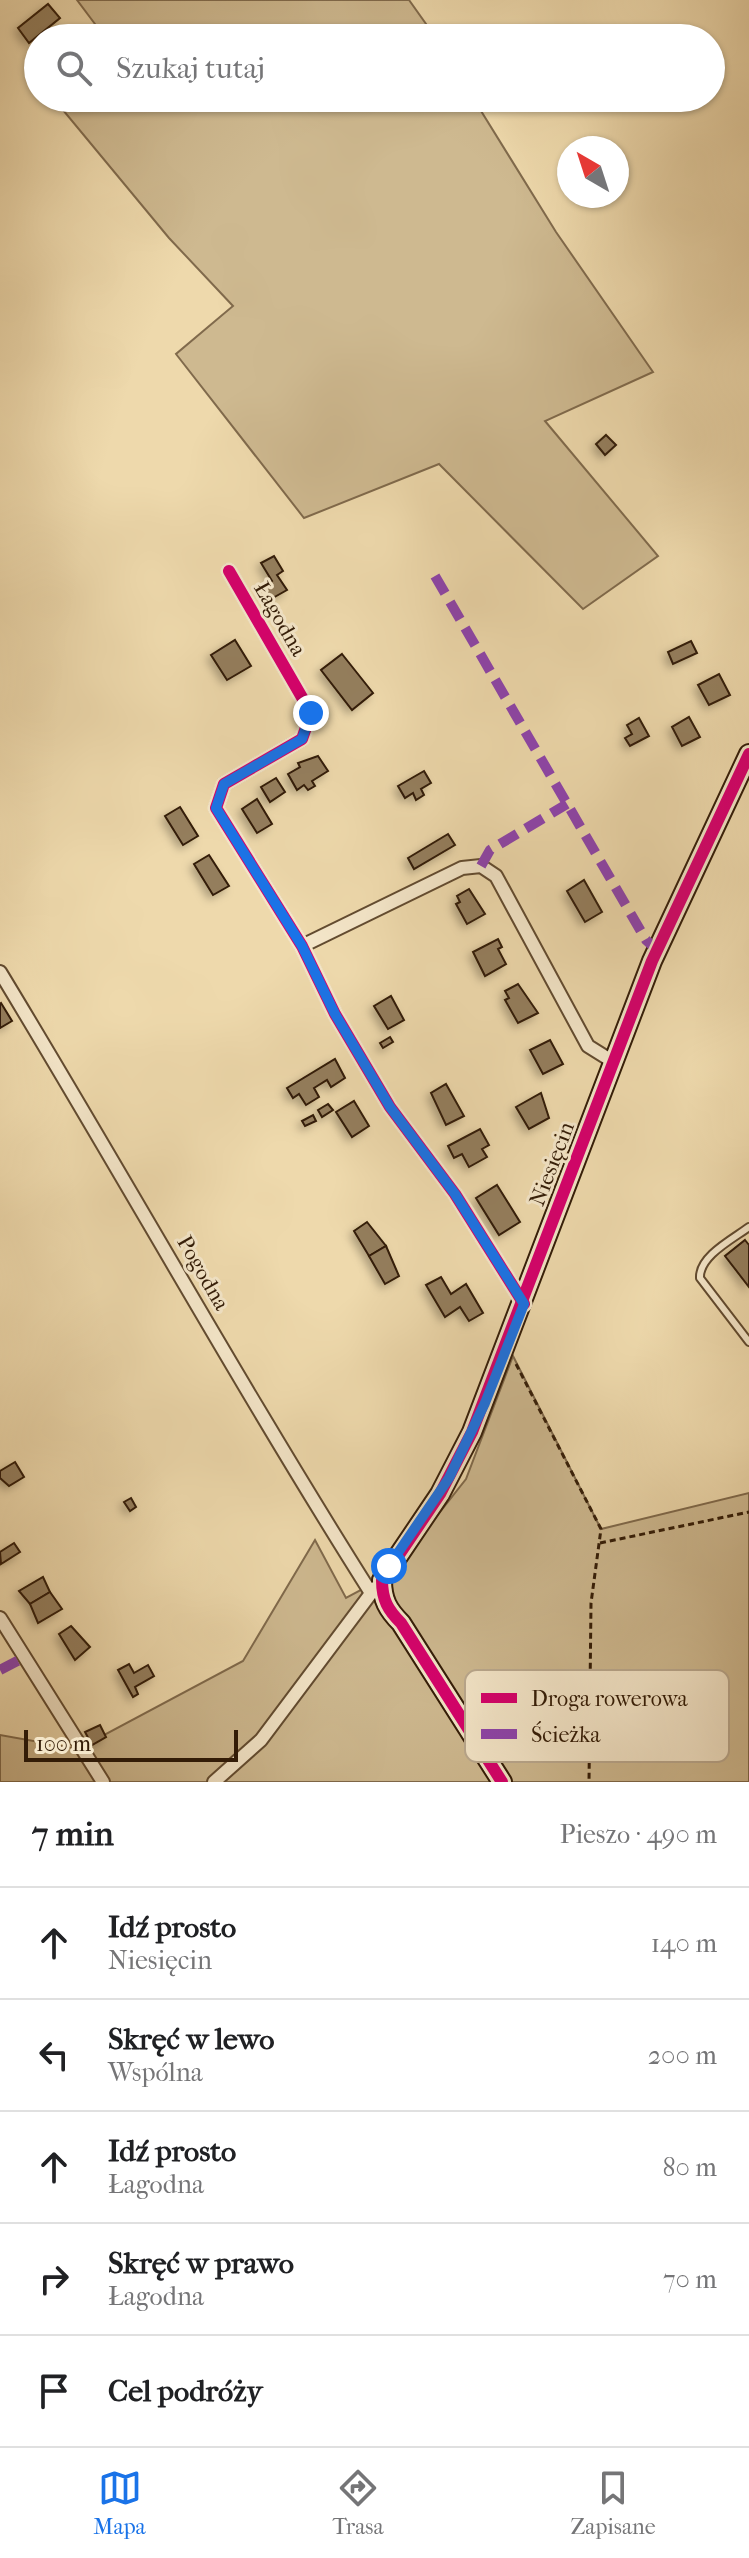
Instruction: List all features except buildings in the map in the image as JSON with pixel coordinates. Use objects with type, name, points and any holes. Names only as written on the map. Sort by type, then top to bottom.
[{"type":"street","name":"Łagodna","points":[[229,571],[311,713],[302,739],[224,784],[216,808],[302,946]]},
{"type":"street","name":"Niesięcin","points":[[377,1587],[449,1478],[508,1346],[612,1061],[652,961],[749,754]]},
{"type":"street","points":[[524,1304],[455,1194],[390,1107],[335,1014],[302,946],[462,868],[481,866],[496,876],[588,1046],[612,1061]]},
{"type":"street","name":"Pogodna","points":[[0,972],[144,1209],[286,1458],[377,1587]]},
{"type":"street","points":[[214,1782],[261,1740],[377,1587],[388,1609],[401,1623],[465,1724]]},
{"type":"street","points":[[0,1618],[103,1782]]},
{"type":"street","points":[[489,1762],[502,1782]]},
{"type":"lane","points":[[749,1227],[704,1262],[700,1278],[749,1342]]},
{"type":"path","points":[[508,1346],[601,1529],[591,1603],[590,1670]]},
{"type":"path","points":[[598,1544],[749,1512]]},
{"type":"path","points":[[589,1762],[589,1782]]},
{"type":"shaded area","points":[[77,0],[409,0],[426,24],[95,24]]},
{"type":"shaded area","points":[[65,112],[482,112],[556,232],[653,372],[545,421],[658,556],[583,609],[439,464],[304,518],[176,354],[233,306],[169,238]]},
{"type":"shaded area","points":[[513,1356],[601,1529],[749,1493],[749,1782],[0,1782],[0,1735],[78,1749],[243,1661],[315,1540],[346,1598],[391,1574],[466,1479]]},
{"type":"marked path","points":[[435,576],[646,940],[657,950]]},
{"type":"marked path","points":[[481,866],[490,850],[567,804]]},
{"type":"marked path","points":[[0,1670],[23,1658]]},
{"type":"cycle path","points":[[229,571],[311,713],[302,739],[224,784],[216,808],[302,946],[335,1014],[390,1107],[455,1194],[524,1304]]},
{"type":"cycle path","points":[[465,1724],[389,1609],[382,1580],[440,1494],[472,1432],[652,961],[749,754]]},
{"type":"cycle path","points":[[489,1762],[502,1782]]},
{"type":"route","points":[[311,713],[302,739],[224,784],[216,808],[302,946],[335,1014],[390,1107],[455,1194],[524,1304],[485,1403],[449,1478],[389,1566]]}]
